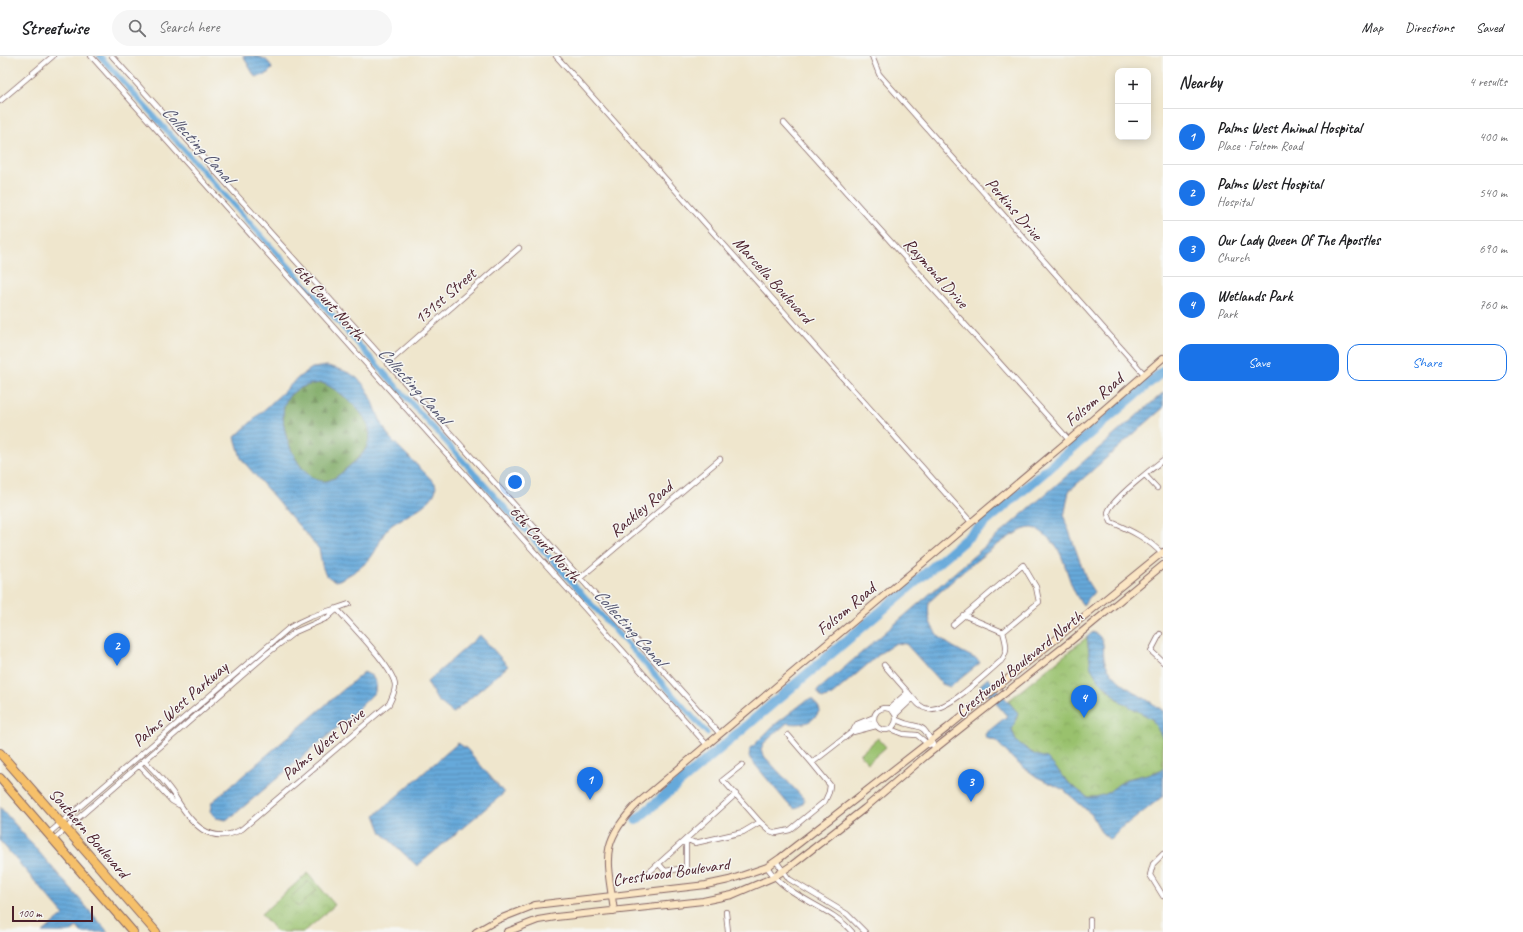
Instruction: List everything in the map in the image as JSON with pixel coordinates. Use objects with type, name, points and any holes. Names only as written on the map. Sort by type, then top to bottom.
[{"type":"highway","name":"Southern Boulevard","points":[[0,753],[156,932]]},
{"type":"highway","name":"Southern Boulevard","points":[[0,778],[133,932]]},
{"type":"main road","name":"Folsom Road","points":[[614,912],[607,857],[615,830],[638,803],[1069,440],[1163,358]]},
{"type":"main road","name":"Crestwood Boulevard North","points":[[948,728],[1163,554]]},
{"type":"main road","name":"Crestwood Boulevard North","points":[[892,785],[1163,565]]},
{"type":"main road","name":"Crestwood Boulevard","points":[[476,932],[497,920],[535,905],[706,885],[729,880],[767,867],[816,832],[948,728]]},
{"type":"main road","name":"Crestwood Boulevard","points":[[507,932],[538,920],[556,917],[614,912],[703,901],[732,895],[783,872],[892,785]]},
{"type":"street","points":[[0,101],[53,56]]},
{"type":"street","name":"6th Court North","points":[[91,56],[708,745]]},
{"type":"street","points":[[112,56],[579,579],[720,734]]},
{"type":"street","name":"Marcella Boulevard","points":[[556,56],[971,522]]},
{"type":"street","name":"Perkins Drive","points":[[872,56],[879,74],[1144,374]]},
{"type":"street","name":"Raymond Drive","points":[[784,123],[1069,440]]},
{"type":"street","name":"131st Street","points":[[387,364],[519,248]]},
{"type":"street","name":"Rackley Road","points":[[579,579],[720,459]]},
{"type":"street","points":[[1163,460],[1112,504],[1108,513],[1111,522],[1132,531],[1157,548],[1163,554]]},
{"type":"street","points":[[1145,475],[1157,488]]},
{"type":"street","points":[[953,625],[1023,565],[1036,587],[1039,602],[1003,632]]},
{"type":"street","name":"Palms West Parkway","points":[[50,837],[289,628],[299,621],[323,611],[349,604]]},
{"type":"street","name":"Palms West Parkway","points":[[50,837],[139,765],[290,636],[327,618],[337,608]]},
{"type":"street","name":"Palms West Drive","points":[[144,760],[176,798],[179,805],[194,824],[205,831],[216,835],[234,834],[242,829],[389,704],[394,694],[395,685],[388,669],[337,608]]},
{"type":"street","points":[[963,615],[1003,632]]},
{"type":"street","points":[[884,665],[920,706],[928,709],[937,709],[955,699],[1006,655],[1006,644],[1003,632]]},
{"type":"street","points":[[1160,634],[1151,651],[1163,662]]},
{"type":"street","points":[[893,711],[910,695]]},
{"type":"street","points":[[893,711],[910,695]]},
{"type":"street","points":[[875,722],[880,708],[893,711]]},
{"type":"street","points":[[893,711],[897,720],[902,723],[921,726],[929,742],[935,749]]},
{"type":"street","points":[[890,729],[897,720]]},
{"type":"street","points":[[875,722],[883,730],[890,729],[903,734],[917,735],[929,742]]},
{"type":"street","points":[[812,763],[857,728],[875,722]]},
{"type":"street","points":[[742,765],[724,780],[760,822],[770,831],[781,833],[790,830],[825,801],[830,785],[788,735]]},
{"type":"street","name":"Palms West Drive","points":[[139,765],[172,801],[179,805]]},
{"type":"street","points":[[646,875],[736,794]]},
{"type":"street","points":[[686,839],[695,843],[743,832],[760,822]]},
{"type":"street","points":[[659,864],[664,871],[686,868],[686,839]]},
{"type":"street","points":[[1163,854],[1153,864],[1150,875],[1163,896]]},
{"type":"street","points":[[776,861],[789,879],[847,914],[865,932]]},
{"type":"street","points":[[767,867],[783,886],[836,918],[852,932]]},
{"type":"street","points":[[726,912],[728,932]]},
{"type":"street","points":[[1090,920],[1090,932]]},
{"type":"green space","points":[[322,383],[337,391],[354,405],[366,421],[370,437],[367,446],[358,458],[339,475],[328,481],[321,481],[312,478],[296,460],[290,448],[283,422],[283,410],[286,401],[293,393],[311,384]]},
{"type":"green space","points":[[1087,637],[1091,668],[1107,689],[1120,701],[1152,719],[1158,727],[1163,739],[1163,768],[1160,771],[1131,778],[1119,784],[1106,794],[1096,797],[1087,797],[1070,784],[1047,758],[1035,755],[1016,741],[1012,730],[1018,713],[1008,701]]},
{"type":"green space","points":[[878,738],[886,747],[868,763],[860,754]]},
{"type":"green space","points":[[308,873],[335,905],[304,932],[277,932],[261,914]]},
{"type":"green space","points":[[308,881],[317,890],[298,907],[290,898]]},
{"type":"water","points":[[243,56],[265,59],[268,61],[272,69],[266,75],[255,77]]},
{"type":"water","points":[[327,366],[343,371],[355,377],[363,384],[369,393],[383,426],[390,438],[435,483],[436,490],[428,502],[389,528],[383,535],[374,553],[367,562],[352,573],[337,581],[327,576],[323,568],[319,549],[241,458],[235,437],[299,377],[312,368]],"holes":[[[322,383],[338,391],[362,414],[370,432],[368,445],[361,456],[339,475],[328,481],[321,481],[312,478],[296,460],[286,435],[283,422],[283,410],[286,401],[297,390],[306,386]]]},
{"type":"water","points":[[1163,393],[1163,408],[1069,491],[1064,517],[1087,581],[1094,592],[1083,605],[1078,599],[1056,546],[1047,536],[1036,529],[1033,528],[1023,530],[1011,536],[980,558],[929,602],[931,624],[935,632],[950,645],[978,660],[980,663],[950,687],[942,684],[906,644],[896,643],[882,652],[832,695],[822,699],[817,691]]},
{"type":"water","points":[[1093,632],[1098,635],[1103,643],[1105,661],[1113,674],[1126,686],[1163,711],[1163,739],[1152,719],[1120,701],[1097,678],[1091,668],[1087,637]]},
{"type":"water","points":[[480,635],[508,666],[453,713],[437,700],[427,682]]},
{"type":"water","points":[[364,672],[372,676],[376,683],[375,692],[351,716],[235,814],[226,820],[216,818],[210,811],[212,802]]},
{"type":"water","points":[[988,678],[1018,713],[1012,730],[1016,741],[1035,755],[1047,758],[1070,784],[1087,797],[1096,797],[1106,794],[1119,784],[1131,778],[1160,771],[1163,768],[1163,796],[1129,823],[1124,825],[1110,840],[1101,832],[1092,815],[1064,790],[1037,777],[1015,761],[996,741],[986,738],[985,734],[1007,716],[980,685]]},
{"type":"water","points":[[812,699],[820,709],[811,721],[797,724],[787,723],[764,743],[761,749],[763,755],[804,799],[803,804],[795,809],[788,804],[749,757],[750,749],[773,726],[807,700]]},
{"type":"water","points":[[458,743],[467,749],[504,793],[417,866],[382,833],[375,815]]},
{"type":"water","points":[[0,807],[108,932],[81,932],[77,927],[70,932],[43,932],[64,915],[0,841]]},
{"type":"waterway","name":"Collecting Canal","points":[[100,56],[707,733]]},
{"type":"waterway","points":[[636,820],[1163,371]]},
{"type":"place","name":"Palms West Hospital","points":[[117,666]]},
{"type":"place","name":"Wetlands Park","points":[[1084,718]]},
{"type":"place","name":"Palms West Animal Hospital","points":[[590,800]]},
{"type":"place","name":"Our Lady Queen Of The Apostles","points":[[971,802]]}]
